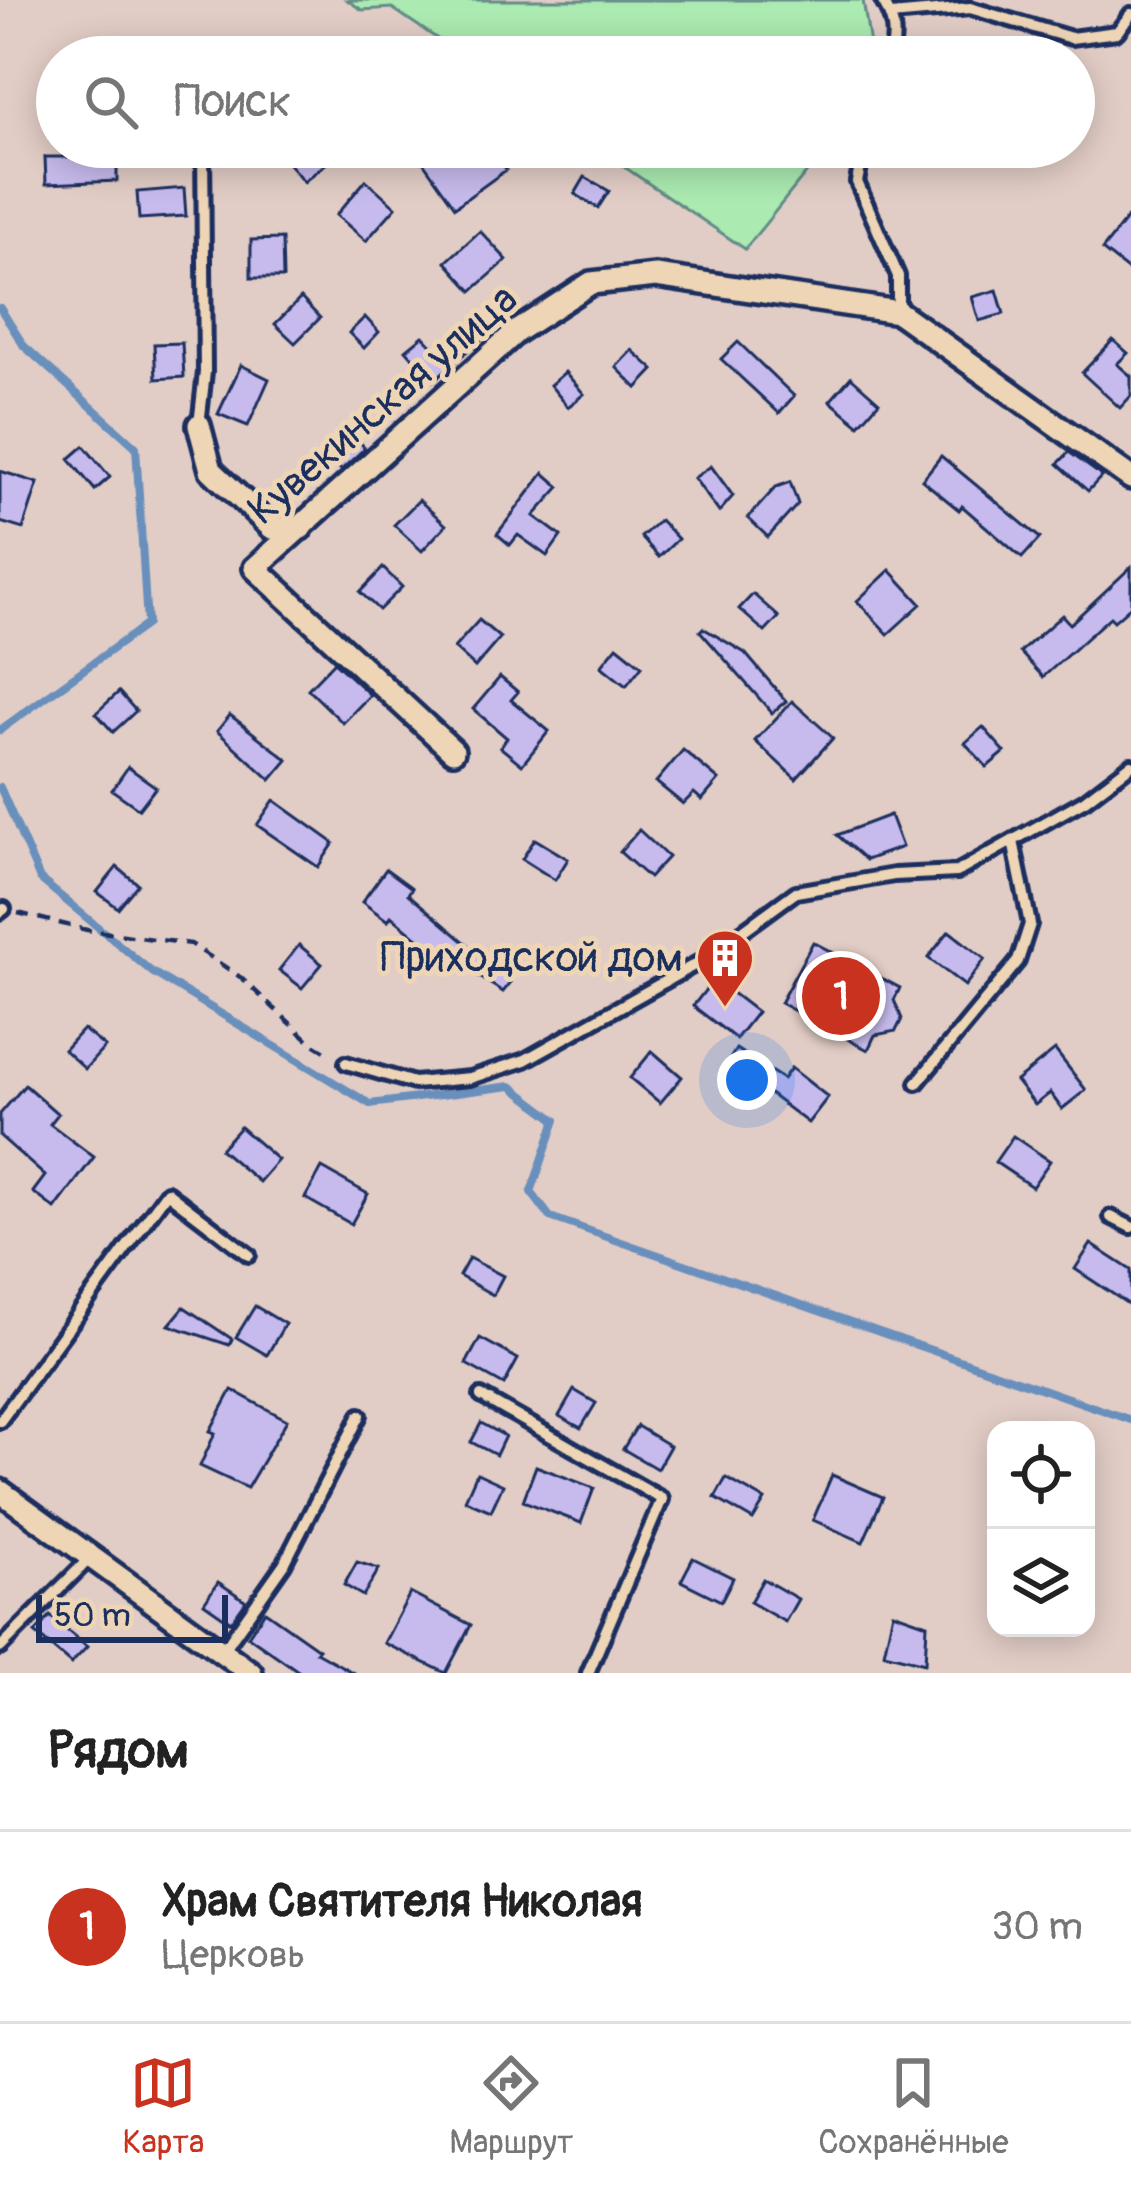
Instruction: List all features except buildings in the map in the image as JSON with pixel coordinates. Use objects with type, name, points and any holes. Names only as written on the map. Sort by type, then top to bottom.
[{"type":"street","name":"Кувекинская улица","points":[[453,751],[255,568],[517,331],[591,283],[656,276],[898,312],[1131,478]]},
{"type":"street","points":[[199,425],[211,470],[272,528],[302,528]]},
{"type":"street","points":[[0,1491],[251,1673]]},
{"type":"lane","points":[[882,0],[894,36]]},
{"type":"lane","points":[[891,15],[970,8],[1064,36]]},
{"type":"lane","points":[[1086,36],[1117,32],[1131,14]]},
{"type":"lane","points":[[199,425],[205,372],[202,168]]},
{"type":"lane","points":[[859,168],[857,182],[898,276],[898,312]]},
{"type":"lane","points":[[346,1063],[414,1083],[470,1078],[525,1060],[703,960],[796,892],[894,875],[956,872],[1085,800],[1131,765]]},
{"type":"lane","points":[[917,1083],[1018,961],[1030,924],[1013,841]]},
{"type":"lane","points":[[0,1421],[167,1192],[248,1255]]},
{"type":"lane","points":[[1111,1217],[1131,1227]]},
{"type":"lane","points":[[481,1396],[662,1499],[588,1673]]},
{"type":"lane","points":[[222,1652],[284,1564],[360,1415]]},
{"type":"lane","points":[[0,1648],[91,1557]]},
{"type":"path","points":[[2,911],[87,930],[191,944],[240,977],[312,1043],[346,1063]]},
{"type":"green space","points":[[347,0],[863,0],[869,36],[433,36],[392,8],[362,10]]},
{"type":"green space","points":[[626,168],[810,168],[745,249]]},
{"type":"waterway","points":[[0,308],[24,346],[136,447],[147,624],[0,730]]},
{"type":"waterway","points":[[0,787],[40,879],[152,972],[370,1104],[511,1086],[556,1120],[531,1192],[550,1217],[1131,1420]]},
{"type":"place","name":"Храм Святителя Николая","points":[[841,996]]},
{"type":"place","name":"Приходской дом","points":[[725,1009]]}]
